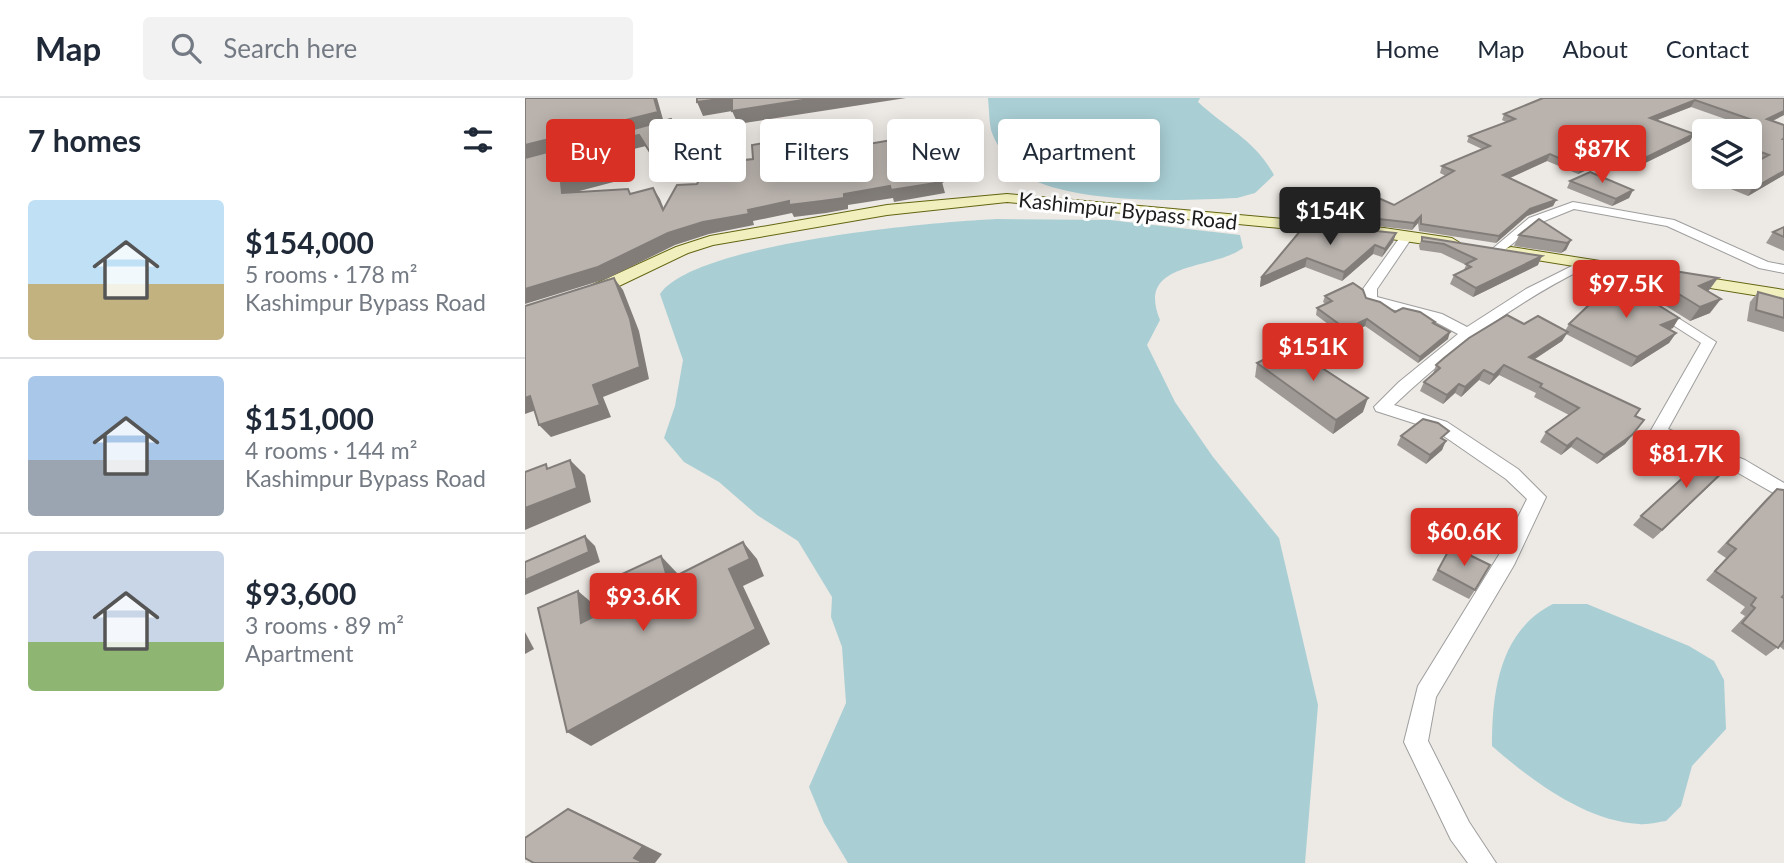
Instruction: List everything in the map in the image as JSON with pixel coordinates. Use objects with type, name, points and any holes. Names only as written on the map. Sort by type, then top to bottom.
[{"type":"main road","name":"Kashimpur Bypass Road","points":[[580,297],[613,285],[682,250],[710,241],[887,211],[985,200],[1025,199],[1407,236],[1784,295]]},
{"type":"street","points":[[1484,248],[1533,221],[1573,205],[1670,223],[1764,264],[1784,269]]},
{"type":"street","points":[[1407,236],[1370,289],[1370,299],[1437,317],[1469,334]]},
{"type":"street","points":[[1483,863],[1459,831],[1416,742],[1426,694],[1507,559],[1537,497],[1512,474],[1441,426],[1382,407],[1417,374],[1469,334],[1544,282],[1585,263],[1709,342],[1658,432],[1739,465],[1784,492]]},
{"type":"water","points":[[988,98],[1200,98],[1198,102],[1258,152],[1274,175],[1255,193],[1237,198],[1132,199],[1077,193],[1039,182],[1160,182],[1160,119],[998,119],[998,145],[991,130]]},
{"type":"water","points":[[997,219],[1110,220],[1240,235],[1243,248],[1230,255],[1181,270],[1167,277],[1158,287],[1155,301],[1160,320],[1147,345],[1175,402],[1213,457],[1279,538],[1318,705],[1305,863],[848,863],[824,823],[809,787],[846,703],[842,647],[831,617],[832,597],[798,541],[757,515],[719,482],[684,462],[664,438],[675,406],[683,360],[660,294],[682,276],[718,261],[765,249],[817,238],[871,231]]},
{"type":"water","points":[[1553,604],[1587,604],[1689,646],[1714,661],[1724,680],[1726,729],[1692,766],[1681,806],[1666,821],[1642,824],[1619,821],[1579,807],[1541,785],[1492,746],[1494,705],[1502,665],[1521,630]]},
{"type":"building","points":[[525,98],[654,98],[658,112],[630,119],[546,119],[546,140],[525,145]]},
{"type":"building","points":[[697,98],[727,98],[697,102]]},
{"type":"building","points":[[732,98],[816,98],[732,111]]},
{"type":"building","points":[[1543,98],[1784,98],[1784,111],[1767,119],[1784,125],[1784,171],[1762,183],[1762,159],[1769,155],[1762,152],[1762,119],[1749,119],[1695,100],[1650,118],[1692,135],[1645,158],[1622,149],[1581,168],[1550,154],[1503,175],[1556,200],[1530,209],[1499,236],[1421,224],[1421,216],[1414,223],[1317,212],[1323,204],[1334,202],[1353,211],[1376,197],[1394,205],[1454,171],[1442,166],[1490,146],[1469,136],[1515,119],[1504,114]]},
{"type":"building","points":[[649,125],[649,151],[639,135],[635,136],[635,129]]},
{"type":"building","points":[[887,141],[887,182],[942,182],[891,190],[890,186],[844,194],[844,198],[789,205],[789,201],[748,210],[749,214],[703,222],[668,233],[598,267],[525,289],[525,158],[546,152],[546,182],[565,182],[561,183],[562,193],[628,189],[630,194],[653,188],[663,210],[677,185],[746,182],[746,160],[753,159],[752,145],[760,144],[760,182],[873,182],[873,143]]},
{"type":"building","points":[[1590,172],[1633,190],[1616,199],[1570,181]]},
{"type":"building","points":[[1539,219],[1571,240],[1567,243],[1519,235]]},
{"type":"building","points":[[1306,224],[1396,233],[1385,249],[1375,245],[1344,272],[1307,258],[1261,278]]},
{"type":"building","points":[[1784,227],[1784,237],[1773,232]]},
{"type":"building","points":[[1422,237],[1542,256],[1476,288],[1454,275],[1471,267],[1466,264],[1476,259],[1444,244],[1422,241]]},
{"type":"building","points":[[1630,264],[1718,278],[1699,286],[1721,299],[1700,307]]},
{"type":"building","points":[[614,278],[630,319],[640,367],[593,385],[600,405],[539,425],[530,396],[525,398],[525,306]]},
{"type":"building","points":[[1616,279],[1679,318],[1661,325],[1676,333],[1637,357],[1569,324]]},
{"type":"building","points":[[1353,283],[1363,290],[1366,298],[1380,302],[1395,312],[1403,308],[1420,312],[1450,332],[1420,357],[1367,319],[1346,329],[1317,308],[1332,301],[1325,296]]},
{"type":"building","points":[[1758,292],[1784,299],[1784,318],[1756,310]]},
{"type":"building","points":[[1507,315],[1524,324],[1538,316],[1568,332],[1529,357],[1640,409],[1635,416],[1644,420],[1632,435],[1604,455],[1577,438],[1567,446],[1546,432],[1579,408],[1540,387],[1542,384],[1504,365],[1494,375],[1484,370],[1465,387],[1459,384],[1447,395],[1424,382],[1440,368],[1436,365],[1444,358],[1469,338]]},
{"type":"building","points":[[1290,347],[1368,398],[1336,420],[1257,363]]},
{"type":"building","points":[[1423,419],[1438,423],[1449,431],[1441,438],[1446,441],[1430,455],[1401,436]]},
{"type":"building","points":[[1712,451],[1733,462],[1662,530],[1641,516]]},
{"type":"building","points":[[570,460],[577,488],[525,508],[525,472],[546,464],[547,469]]},
{"type":"building","points":[[1777,489],[1784,490],[1784,640],[1778,648],[1742,623],[1755,608],[1751,605],[1756,598],[1715,571],[1736,549],[1727,543]]},
{"type":"building","points":[[585,536],[589,552],[525,580],[525,562]]},
{"type":"building","points":[[743,542],[750,559],[729,569],[756,629],[567,732],[538,608],[578,591],[581,623],[629,599],[622,574],[661,556],[668,580]]},
{"type":"building","points":[[1451,546],[1490,565],[1475,590],[1438,570]]},
{"type":"building","points":[[568,809],[643,846],[634,858],[644,863],[534,863],[525,858],[525,838]]}]
